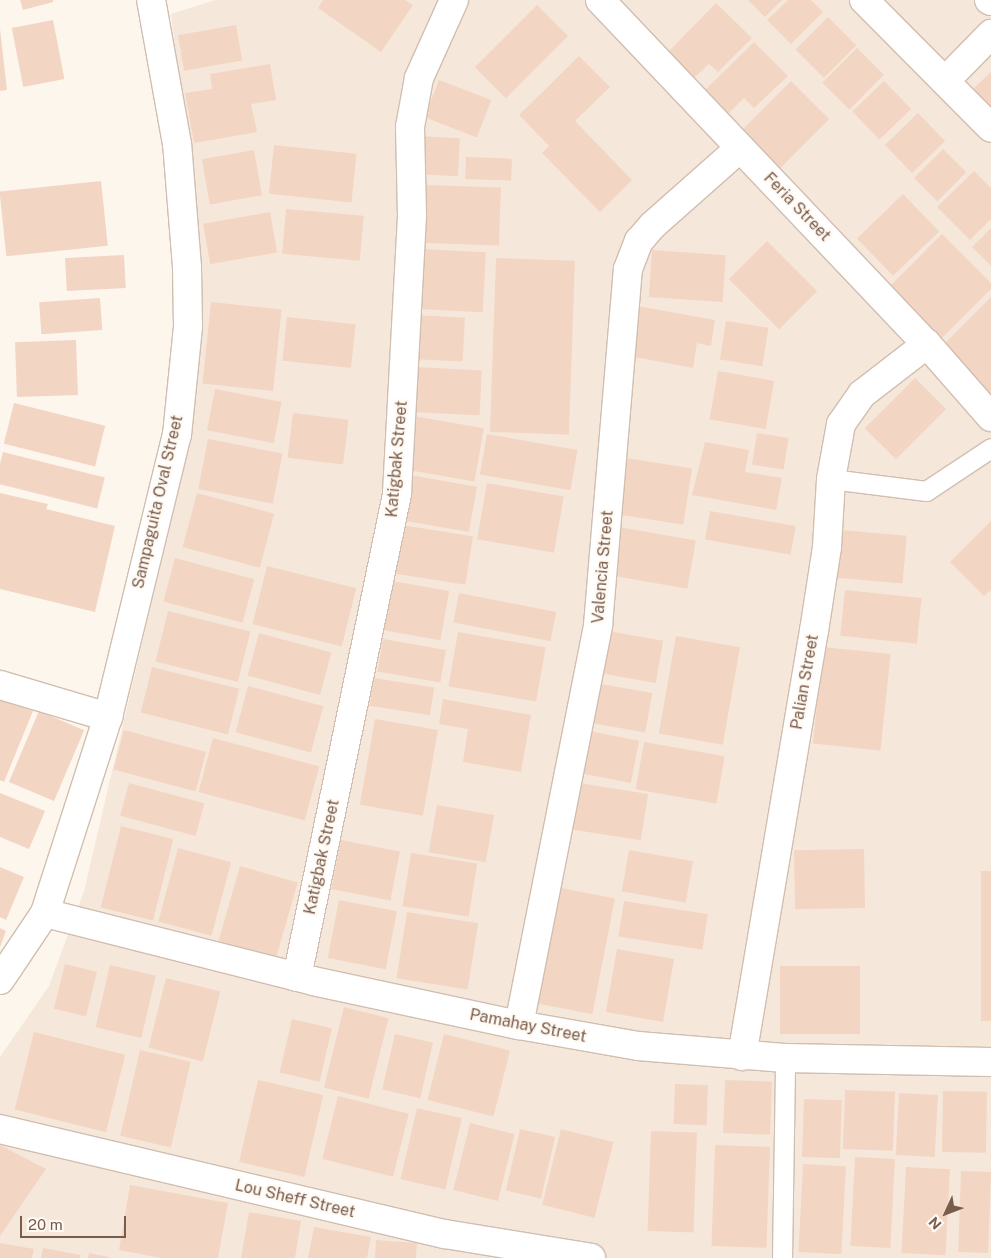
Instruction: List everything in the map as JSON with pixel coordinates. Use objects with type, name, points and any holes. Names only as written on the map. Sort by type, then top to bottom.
[{"type":"street","name":"Sampaguita Oval Street","points":[[0,980],[44,913],[108,717],[177,435],[188,326],[187,267],[177,144],[151,0]]},
{"type":"street","name":"Katigbak Street","points":[[297,977],[397,493],[412,224],[410,127],[420,78],[454,0]]},
{"type":"street","name":"Feria Street","points":[[600,0],[927,344],[991,417]]},
{"type":"street","points":[[864,0],[991,128]]},
{"type":"street","points":[[945,81],[991,34]]},
{"type":"street","name":"Valencia Street","points":[[519,1026],[598,625],[628,269],[639,241],[652,225],[740,148]]},
{"type":"street","name":"Palian Street","points":[[742,1056],[824,566],[831,479],[841,424],[862,394],[927,344]]},
{"type":"street","points":[[0,685],[108,717]]},
{"type":"street","name":"Pamahay Street","points":[[44,913],[297,977],[519,1026],[638,1046],[742,1056],[785,1058],[991,1062]]},
{"type":"street","name":"Lou Sheff Street","points":[[0,1129],[444,1234],[591,1258]]},
{"type":"lane","points":[[831,479],[926,491],[991,448]]},
{"type":"lane","points":[[782,1258],[785,1058]]},
{"type":"shaded area","points":[[215,0],[991,0],[991,1258],[0,1258],[0,1057],[49,986],[84,891],[188,447],[200,262],[171,14]]},
{"type":"building","points":[[20,0],[53,0],[53,2],[23,10]]},
{"type":"building","points":[[323,0],[405,0],[413,5],[381,52],[318,8]]},
{"type":"building","points":[[748,0],[782,0],[765,17]]},
{"type":"building","points":[[788,0],[811,0],[823,12],[791,44],[767,20]]},
{"type":"building","points":[[716,3],[752,38],[718,72],[709,64],[694,78],[667,53]]},
{"type":"building","points":[[537,5],[568,36],[506,98],[475,67]]},
{"type":"building","points":[[828,17],[856,45],[824,78],[795,50]]},
{"type":"building","points":[[53,20],[64,79],[23,87],[12,28]]},
{"type":"building","points":[[236,25],[242,60],[184,71],[178,35]]},
{"type":"building","points":[[0,29],[7,90],[0,91]]},
{"type":"building","points":[[754,42],[788,76],[754,108],[744,98],[727,115],[704,91]]},
{"type":"building","points":[[857,48],[884,75],[849,110],[822,83]]},
{"type":"building","points":[[579,56],[610,87],[575,121],[632,180],[600,212],[542,153],[549,146],[519,115]]},
{"type":"building","points":[[270,64],[276,100],[251,104],[257,132],[194,143],[185,93],[212,89],[210,74]]},
{"type":"building","points":[[991,72],[991,109],[973,89]]},
{"type":"building","points":[[439,80],[491,100],[477,137],[425,117]]},
{"type":"building","points":[[791,81],[829,119],[779,169],[741,131]]},
{"type":"building","points":[[884,81],[911,109],[879,140],[852,112]]},
{"type":"building","points":[[918,113],[945,141],[912,173],[885,145]]},
{"type":"building","points":[[416,136],[460,138],[458,176],[414,174]]},
{"type":"building","points":[[274,145],[357,154],[351,202],[269,194]]},
{"type":"building","points":[[943,149],[966,172],[937,201],[914,178]]},
{"type":"building","points":[[254,150],[262,195],[210,205],[202,159]]},
{"type":"building","points":[[466,157],[512,159],[511,181],[465,179]]},
{"type":"building","points":[[974,171],[991,188],[991,219],[970,240],[937,207]]},
{"type":"building","points":[[101,181],[108,246],[6,256],[0,192]]},
{"type":"building","points":[[427,185],[501,188],[499,246],[425,243]]},
{"type":"building","points":[[903,194],[939,231],[893,276],[857,238]]},
{"type":"building","points":[[286,209],[364,216],[360,261],[282,254]]},
{"type":"building","points":[[270,212],[277,252],[210,264],[203,224]]},
{"type":"building","points":[[991,228],[991,266],[972,247]]},
{"type":"building","points":[[942,234],[991,283],[991,289],[938,342],[886,290]]},
{"type":"building","points":[[767,241],[817,291],[779,329],[729,279]]},
{"type":"building","points":[[422,249],[486,252],[483,312],[419,309]]},
{"type":"building","points":[[652,250],[726,255],[723,302],[649,297]]},
{"type":"building","points":[[124,255],[126,288],[67,291],[65,258]]},
{"type":"building","points":[[496,258],[575,261],[569,435],[490,432]]},
{"type":"building","points":[[991,297],[991,397],[938,350]]},
{"type":"building","points":[[100,298],[102,330],[41,334],[39,302]]},
{"type":"building","points":[[211,302],[282,309],[273,391],[202,384]]},
{"type":"building","points":[[632,305],[715,320],[711,346],[697,343],[693,368],[624,355]]},
{"type":"building","points":[[414,315],[465,318],[463,362],[412,359]]},
{"type":"building","points":[[287,317],[356,324],[351,368],[282,361]]},
{"type":"building","points":[[726,321],[768,328],[762,366],[720,360]]},
{"type":"building","points":[[76,340],[78,395],[17,397],[15,342]]},
{"type":"building","points":[[416,367],[482,370],[480,415],[414,412]]},
{"type":"building","points":[[718,371],[774,381],[766,429],[709,419]]},
{"type":"building","points":[[915,378],[946,409],[896,459],[865,428]]},
{"type":"building","points":[[215,389],[282,402],[274,443],[207,430]]},
{"type":"building","points":[[14,403],[105,426],[95,466],[4,444]]},
{"type":"building","points":[[293,413],[349,420],[343,464],[288,458]]},
{"type":"building","points":[[408,415],[484,428],[474,482],[399,468]]},
{"type":"building","points":[[757,433],[789,438],[784,470],[752,465]]},
{"type":"building","points":[[487,434],[578,450],[570,490],[480,474]]},
{"type":"building","points":[[208,439],[283,454],[273,504],[198,489]]},
{"type":"building","points":[[705,442],[749,450],[745,472],[782,478],[776,510],[692,495]]},
{"type":"building","points":[[3,452],[105,477],[97,508],[0,484],[0,464]]},
{"type":"building","points":[[620,457],[692,468],[683,525],[611,513]]},
{"type":"building","points":[[410,475],[477,487],[469,532],[402,520]]},
{"type":"building","points":[[487,483],[564,497],[554,553],[477,539]]},
{"type":"building","points":[[0,493],[48,504],[46,509],[115,526],[95,612],[0,589]]},
{"type":"building","points":[[197,493],[274,514],[260,568],[183,547]]},
{"type":"building","points":[[710,511],[796,526],[791,555],[705,540]]},
{"type":"building","points":[[991,521],[991,590],[984,596],[950,562]]},
{"type":"building","points":[[395,524],[473,536],[465,585],[387,572]]},
{"type":"building","points":[[619,527],[696,541],[687,589],[610,575]]},
{"type":"building","points":[[841,530],[907,536],[903,584],[837,578]]},
{"type":"building","points":[[175,558],[254,579],[243,623],[163,601]]},
{"type":"building","points":[[267,566],[356,588],[342,646],[252,624]]},
{"type":"building","points":[[392,581],[449,591],[440,640],[383,630]]},
{"type":"building","points":[[845,590],[922,598],[917,644],[840,636]]},
{"type":"building","points":[[459,593],[556,612],[550,641],[453,622]]},
{"type":"building","points":[[168,611],[250,632],[238,682],[155,661]]},
{"type":"building","points":[[608,631],[663,641],[656,683],[601,673]]},
{"type":"building","points":[[458,632],[546,647],[536,702],[448,686]]},
{"type":"building","points":[[259,633],[331,652],[320,695],[248,676]]},
{"type":"building","points":[[676,636],[740,647],[723,745],[659,733]]},
{"type":"building","points":[[383,639],[446,650],[440,683],[377,671]]},
{"type":"building","points":[[823,647],[891,654],[880,751],[813,743]]},
{"type":"building","points":[[152,667],[239,689],[228,734],[141,713]]},
{"type":"building","points":[[374,678],[434,688],[430,715],[370,706]]},
{"type":"building","points":[[601,684],[652,693],[645,732],[594,723]]},
{"type":"building","points":[[248,686],[323,706],[311,753],[236,732]]},
{"type":"building","points":[[0,697],[33,711],[4,782],[0,780]]},
{"type":"building","points":[[443,699],[531,715],[521,772],[463,762],[468,729],[439,724]]},
{"type":"building","points":[[39,711],[84,730],[54,801],[9,782]]},
{"type":"building","points":[[375,719],[438,730],[423,816],[360,805]]},
{"type":"building","points":[[124,730],[206,752],[195,792],[113,770]]},
{"type":"building","points":[[589,731],[639,741],[631,783],[581,773]]},
{"type":"building","points":[[213,738],[319,766],[305,821],[199,792]]},
{"type":"building","points":[[644,742],[725,756],[716,804],[636,789]]},
{"type":"building","points":[[129,783],[204,803],[196,836],[120,816]]},
{"type":"building","points":[[579,783],[648,794],[641,840],[572,829]]},
{"type":"building","points":[[0,793],[45,811],[29,849],[0,837]]},
{"type":"building","points":[[437,805],[494,815],[486,862],[429,852]]},
{"type":"building","points":[[121,826],[173,839],[153,921],[101,908]]},
{"type":"building","points":[[341,840],[400,851],[390,901],[331,889]]},
{"type":"building","points":[[178,848],[231,862],[211,936],[158,921]]},
{"type":"building","points":[[864,849],[865,908],[795,909],[794,850]]},
{"type":"building","points":[[629,850],[693,861],[686,903],[622,891]]},
{"type":"building","points":[[411,853],[477,863],[469,917],[403,906]]},
{"type":"building","points":[[240,866],[298,883],[276,958],[219,941]]},
{"type":"building","points":[[0,867],[24,877],[6,920],[0,917]]},
{"type":"building","points":[[981,871],[991,871],[991,1021],[981,1021]]},
{"type":"building","points":[[556,887],[615,898],[592,1014],[533,1003]]},
{"type":"building","points":[[339,900],[397,911],[386,969],[328,958]]},
{"type":"building","points":[[624,901],[708,914],[702,950],[618,937]]},
{"type":"building","points":[[407,912],[478,923],[468,989],[397,978]]},
{"type":"building","points":[[0,928],[6,931],[0,947]]},
{"type":"building","points":[[617,949],[674,959],[663,1022],[606,1012]]},
{"type":"building","points":[[65,964],[97,972],[86,1017],[54,1009]]},
{"type":"building","points":[[110,965],[156,976],[141,1038],[96,1027]]},
{"type":"building","points":[[780,966],[860,966],[860,1034],[780,1034]]},
{"type":"building","points":[[166,978],[220,992],[203,1061],[149,1048]]},
{"type":"building","points":[[344,1007],[389,1018],[369,1099],[324,1088]]},
{"type":"building","points":[[292,1019],[332,1028],[320,1082],[280,1073]]},
{"type":"building","points":[[34,1032],[125,1055],[106,1132],[15,1110]]},
{"type":"building","points":[[395,1034],[433,1043],[420,1098],[382,1090]]},
{"type":"building","points":[[444,1034],[510,1050],[494,1116],[428,1100]]},
{"type":"building","points":[[140,1050],[191,1062],[171,1147],[120,1136]]},
{"type":"building","points":[[258,1080],[323,1095],[304,1177],[239,1162]]},
{"type":"building","points":[[725,1080],[772,1082],[770,1135],[723,1133]]},
{"type":"building","points":[[675,1084],[708,1085],[707,1125],[674,1124]]},
{"type":"building","points":[[845,1090],[895,1092],[893,1151],[843,1149]]},
{"type":"building","points":[[943,1091],[987,1092],[986,1153],[942,1152]]},
{"type":"building","points":[[899,1093],[938,1095],[935,1157],[896,1155]]},
{"type":"building","points":[[338,1096],[409,1114],[393,1177],[322,1159]]},
{"type":"building","points":[[804,1099],[842,1100],[840,1158],[802,1157]]},
{"type":"building","points":[[417,1108],[462,1118],[445,1189],[401,1179]]},
{"type":"building","points":[[470,1123],[515,1134],[498,1201],[453,1190]]},
{"type":"building","points":[[520,1129],[555,1137],[541,1198],[506,1190]]},
{"type":"building","points":[[561,1129],[613,1142],[595,1218],[542,1205]]},
{"type":"building","points":[[651,1131],[697,1133],[693,1233],[648,1231]]},
{"type":"building","points":[[0,1145],[46,1169],[0,1236]]},
{"type":"building","points":[[715,1145],[770,1147],[766,1248],[711,1246]]},
{"type":"building","points":[[855,1157],[895,1159],[890,1248],[850,1246]]},
{"type":"building","points":[[803,1164],[846,1166],[841,1254],[798,1252]]},
{"type":"building","points":[[906,1167],[950,1169],[945,1255],[901,1253]]},
{"type":"building","points":[[961,1171],[991,1172],[988,1253],[958,1252]]},
{"type":"building","points":[[130,1185],[228,1203],[218,1258],[161,1258],[119,1250]]},
{"type":"building","points":[[249,1212],[301,1221],[295,1258],[241,1258]]},
{"type":"building","points":[[314,1227],[371,1237],[367,1258],[308,1258]]},
{"type":"building","points":[[376,1240],[417,1243],[416,1258],[375,1258]]},
{"type":"building","points":[[0,1243],[34,1249],[32,1258],[0,1258]]},
{"type":"building","points":[[43,1248],[81,1255],[80,1258],[41,1258]]},
{"type":"building","points":[[89,1253],[109,1257],[109,1258],[88,1258]]}]
